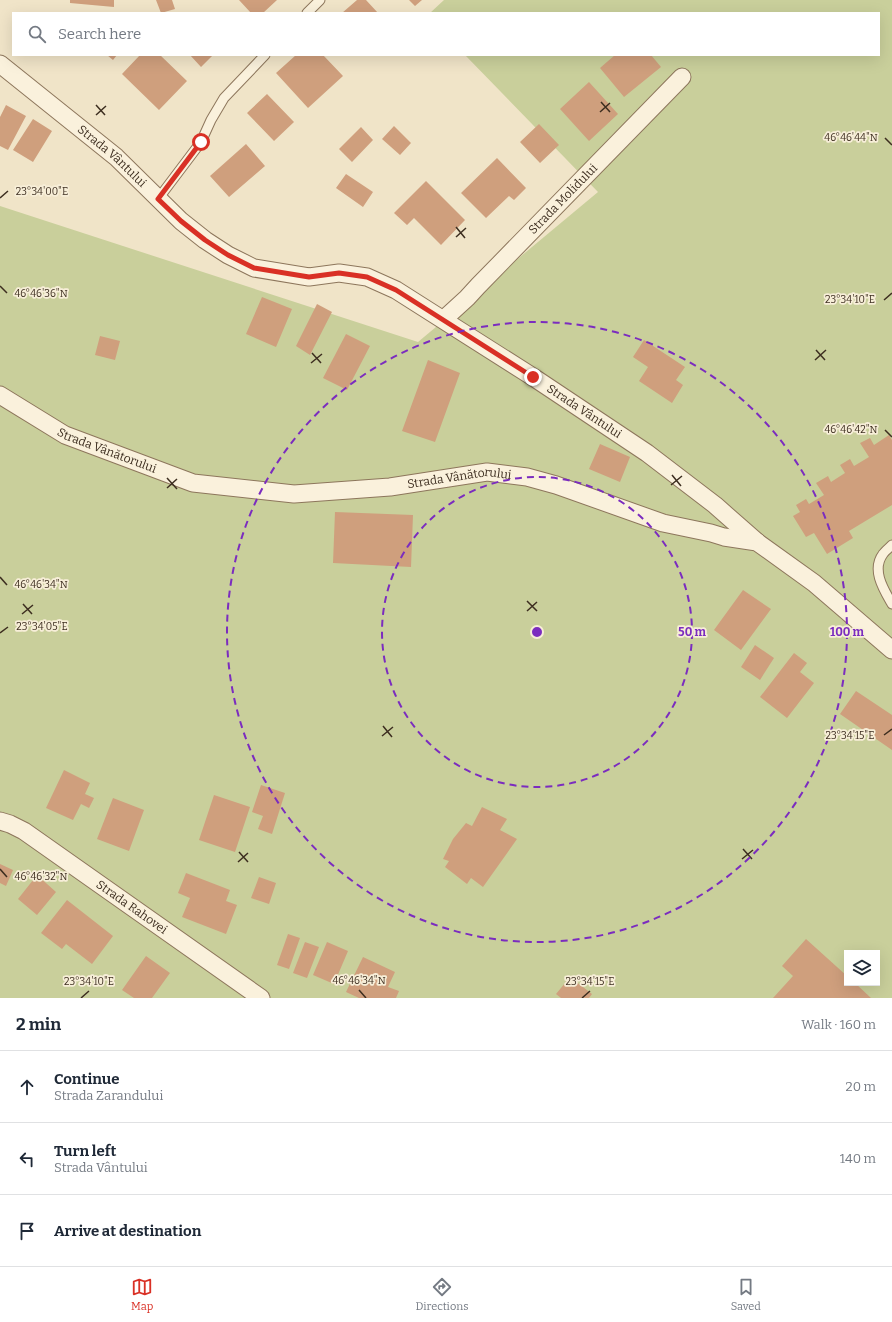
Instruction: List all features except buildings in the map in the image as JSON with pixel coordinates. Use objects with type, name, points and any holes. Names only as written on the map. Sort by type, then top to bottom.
[{"type":"street","name":"Strada Vântului","points":[[0,64],[116,157],[181,221],[205,240],[228,255],[254,268],[309,277],[339,273],[367,277],[396,290],[444,319],[647,453],[715,504],[757,542]]},
{"type":"street","name":"Strada Molidului","points":[[444,319],[467,298],[682,77]]},
{"type":"street","name":"Strada Vânătorului","points":[[0,395],[65,435],[193,483],[294,494],[390,487],[487,472],[527,477],[556,485],[663,523],[724,537],[757,542],[814,583],[892,650]]},
{"type":"street","name":"Strada Rahovei","points":[[0,821],[24,831],[261,998]]},
{"type":"lane","points":[[308,12],[320,0]]},
{"type":"lane","points":[[158,199],[201,142],[211,120],[224,98],[265,56]]},
{"type":"lane","points":[[892,545],[882,554],[878,563],[880,583],[892,604]]},
{"type":"green space","points":[[444,0],[892,0],[892,998],[0,998],[0,206],[418,342],[598,192],[466,56],[880,56],[880,12],[431,12]]},
{"type":"route","points":[[201,142],[158,199],[181,221],[205,240],[228,255],[254,268],[309,277],[339,273],[367,277],[396,290],[444,319],[533,377]]}]
